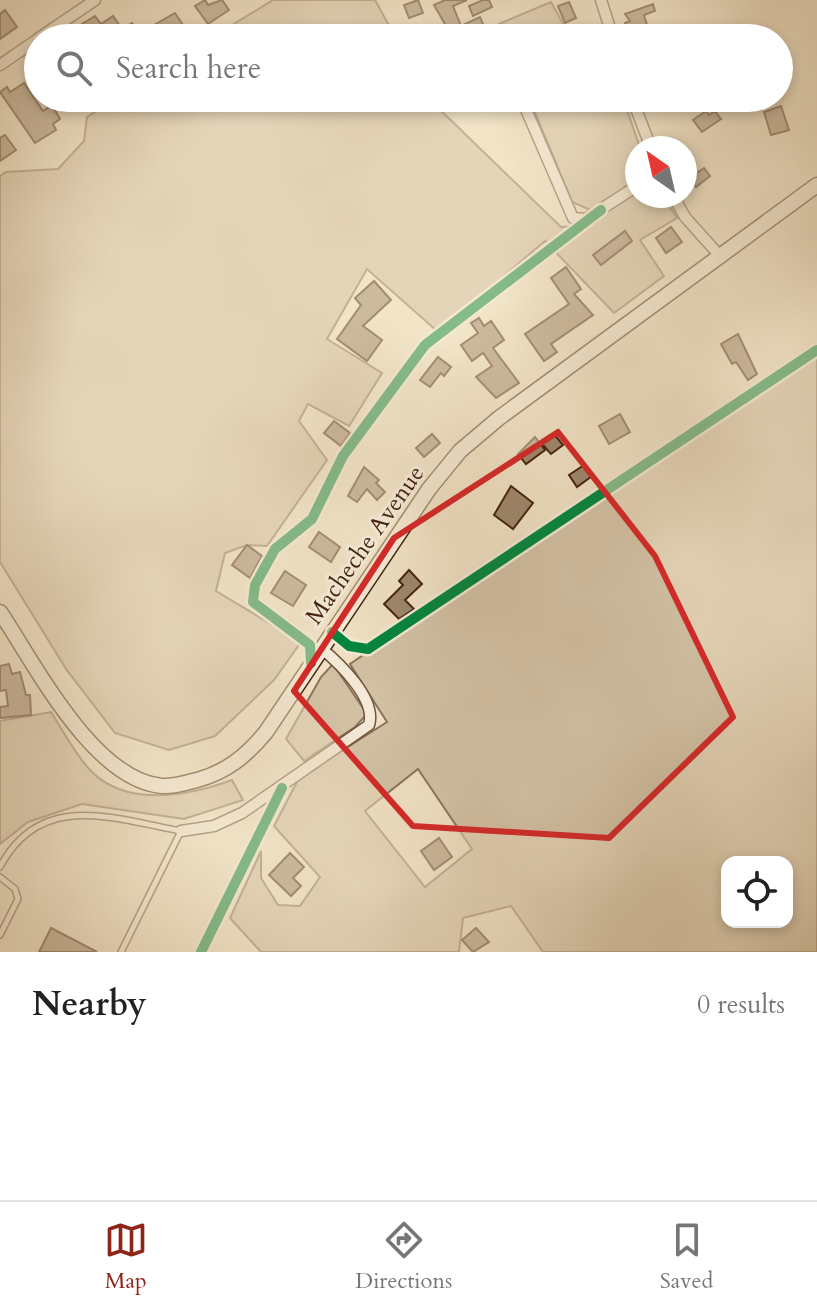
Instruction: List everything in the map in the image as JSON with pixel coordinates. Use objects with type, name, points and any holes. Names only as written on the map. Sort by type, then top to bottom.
[{"type":"main road","name":"Macheche Avenue","points":[[0,612],[88,741],[110,763],[134,778],[159,786],[175,786],[208,777],[240,760],[266,732],[429,489],[460,451],[499,418],[817,185]]},
{"type":"street","points":[[59,24],[95,0]]},
{"type":"street","points":[[601,0],[609,24]]},
{"type":"street","points":[[0,65],[24,48]]},
{"type":"street","points":[[527,112],[569,214],[582,220],[601,210]]},
{"type":"street","points":[[637,112],[646,136]]},
{"type":"street","points":[[311,663],[310,645],[253,602],[255,585],[275,549],[312,519],[343,456],[425,345],[625,194]]},
{"type":"street","points":[[680,208],[720,256]]},
{"type":"street","points":[[332,632],[349,646],[368,649],[817,350]]},
{"type":"street","points":[[181,831],[214,826],[282,788],[364,731],[371,717],[346,673],[321,648]]},
{"type":"street","points":[[201,952],[282,788]]},
{"type":"lane","points":[[0,867],[11,846],[32,827],[55,817],[94,814],[181,831],[123,951]]},
{"type":"lane","points":[[0,877],[15,889],[18,899],[0,935]]},
{"type":"highlighted area","points":[[558,432],[655,556],[733,717],[609,838],[413,826],[294,691],[394,538]]},
{"type":"shaded area","points":[[273,0],[375,0],[388,24],[234,24]]},
{"type":"shaded area","points":[[551,2],[563,24],[499,24]]},
{"type":"shaded area","points":[[95,112],[442,112],[561,227],[585,225],[600,214],[572,202],[535,112],[628,112],[636,136],[625,136],[625,208],[670,208],[677,218],[640,240],[664,276],[614,313],[545,241],[438,332],[367,269],[327,339],[382,373],[349,426],[308,404],[299,421],[327,460],[267,546],[247,545],[225,553],[216,591],[301,642],[274,680],[215,736],[169,750],[115,733],[66,669],[0,562],[0,176],[6,172],[58,169],[84,141],[87,117]]},
{"type":"shaded area","points":[[817,350],[817,952],[543,952],[511,906],[463,918],[459,952],[261,952],[230,918],[261,851],[261,878],[278,905],[300,906],[320,877],[274,826],[299,778],[387,722],[350,664],[707,420]],"holes":[[[418,769],[472,849],[425,887],[365,811]]]},
{"type":"shaded area","points":[[333,664],[367,714],[355,727],[304,761],[286,739],[321,677]]},
{"type":"shaded area","points":[[51,712],[90,770],[121,790],[139,794],[177,794],[232,780],[243,800],[184,819],[82,804],[28,822],[0,844],[0,721]]},
{"type":"building","points":[[205,0],[208,5],[222,0],[229,10],[208,24],[195,6]]},
{"type":"building","points":[[418,0],[423,13],[409,18],[404,5]]},
{"type":"building","points":[[445,0],[467,0],[453,6],[460,24],[445,24],[434,5]]},
{"type":"building","points":[[489,0],[492,7],[473,16],[469,6]]},
{"type":"building","points":[[569,2],[576,18],[565,23],[558,6]]},
{"type":"building","points":[[653,4],[655,11],[644,15],[647,24],[625,24],[630,21],[625,14]]},
{"type":"building","points":[[5,10],[17,27],[0,39],[0,14]]},
{"type":"building","points":[[175,13],[182,24],[156,24]]},
{"type":"building","points":[[95,16],[101,24],[82,24]]},
{"type":"building","points":[[113,16],[119,24],[101,24]]},
{"type":"building","points":[[480,17],[483,24],[465,24]]},
{"type":"building","points":[[24,83],[24,112],[56,112],[60,119],[53,124],[56,130],[35,143],[0,92],[7,87],[10,92]]},
{"type":"building","points":[[705,112],[709,115],[716,112],[721,119],[702,132],[693,120]]},
{"type":"building","points":[[764,112],[783,112],[789,130],[771,135]]},
{"type":"building","points":[[5,135],[16,150],[0,161],[0,138]]},
{"type":"building","points":[[704,168],[710,176],[697,186],[697,173]]},
{"type":"building","points":[[671,227],[682,242],[666,253],[656,238]]},
{"type":"building","points":[[625,231],[632,241],[601,265],[593,255]]},
{"type":"building","points":[[566,267],[581,289],[574,294],[593,315],[551,344],[557,352],[544,361],[525,334],[569,304],[551,278]]},
{"type":"building","points":[[374,281],[391,300],[363,326],[382,340],[367,361],[337,339],[361,305],[355,298]]},
{"type":"building","points":[[479,318],[484,326],[491,321],[504,340],[493,348],[519,383],[496,398],[476,377],[492,366],[483,353],[472,361],[461,345],[478,333],[471,323]]},
{"type":"building","points":[[738,334],[757,374],[748,380],[736,362],[732,364],[721,344]]},
{"type":"building","points":[[438,357],[451,367],[444,376],[441,373],[430,387],[420,380]]},
{"type":"building","points":[[620,414],[630,432],[609,444],[599,426]]},
{"type":"building","points":[[334,421],[350,433],[341,446],[324,433]]},
{"type":"building","points":[[432,434],[440,443],[424,457],[416,448]]},
{"type":"building","points":[[554,434],[563,445],[551,454],[542,444]]},
{"type":"building","points":[[535,437],[545,450],[526,464],[518,454]]},
{"type":"building","points":[[584,465],[592,476],[577,487],[569,475]]},
{"type":"building","points":[[364,467],[379,480],[376,483],[385,492],[377,500],[367,489],[357,502],[348,496]]},
{"type":"building","points":[[511,486],[533,503],[513,529],[494,515]]},
{"type":"building","points":[[319,532],[340,547],[331,562],[309,547]]},
{"type":"building","points":[[247,545],[262,556],[250,578],[232,565]]},
{"type":"building","points":[[409,570],[422,584],[405,600],[414,609],[399,619],[384,604],[403,585],[399,581]]},
{"type":"building","points":[[285,571],[306,585],[293,606],[271,593]]},
{"type":"building","points":[[9,664],[12,674],[20,672],[26,695],[30,695],[31,715],[0,718],[0,707],[8,706],[6,690],[0,691],[0,666]]},
{"type":"building","points":[[439,838],[452,857],[434,870],[421,851]]},
{"type":"building","points":[[290,853],[304,867],[293,878],[301,886],[291,896],[269,875]]},
{"type":"building","points":[[51,928],[97,952],[39,952]]},
{"type":"building","points":[[476,928],[489,942],[473,952],[462,940]]},
{"type":"cycle path","points":[[311,663],[310,645],[253,602],[255,585],[275,549],[312,519],[343,456],[425,345],[601,210]]},
{"type":"cycle path","points":[[332,632],[349,646],[368,649],[817,350]]},
{"type":"cycle path","points":[[201,952],[282,788]]}]
